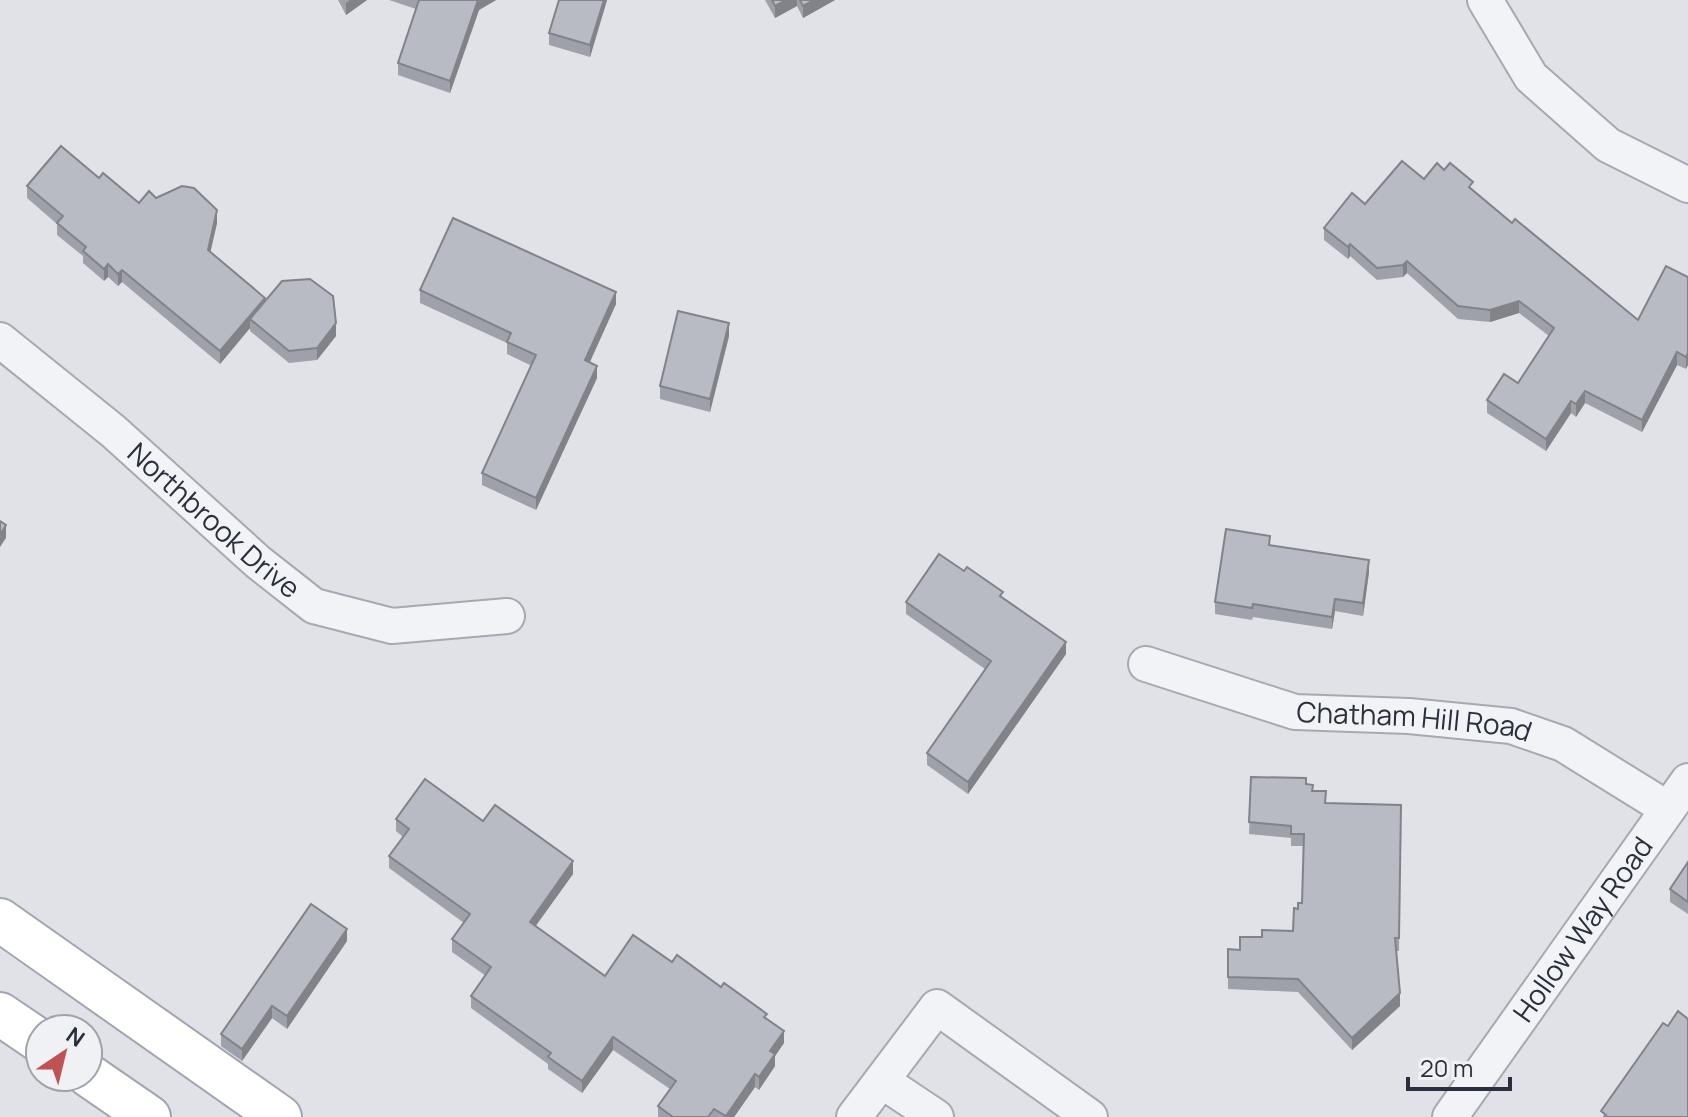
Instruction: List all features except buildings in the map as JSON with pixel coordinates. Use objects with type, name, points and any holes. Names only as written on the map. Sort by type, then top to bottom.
[{"type":"main road","points":[[0,920],[280,1117]]},
{"type":"main road","points":[[0,1014],[24,1030]]},
{"type":"main road","points":[[104,1086],[149,1117]]},
{"type":"street","points":[[1485,0],[1531,77],[1608,145],[1688,185]]},
{"type":"street","name":"Northbrook Drive","points":[[0,340],[113,431],[258,562],[314,606],[392,626],[507,616]]},
{"type":"street","name":"Chatham Hill Road","points":[[1146,664],[1295,712],[1409,716],[1511,726],[1563,744],[1668,809]]},
{"type":"street","name":"Hollow Way Road","points":[[1450,1117],[1688,781]]},
{"type":"street","points":[[854,1117],[937,1007],[1090,1117]]},
{"type":"street","points":[[882,1081],[936,1117]]}]
